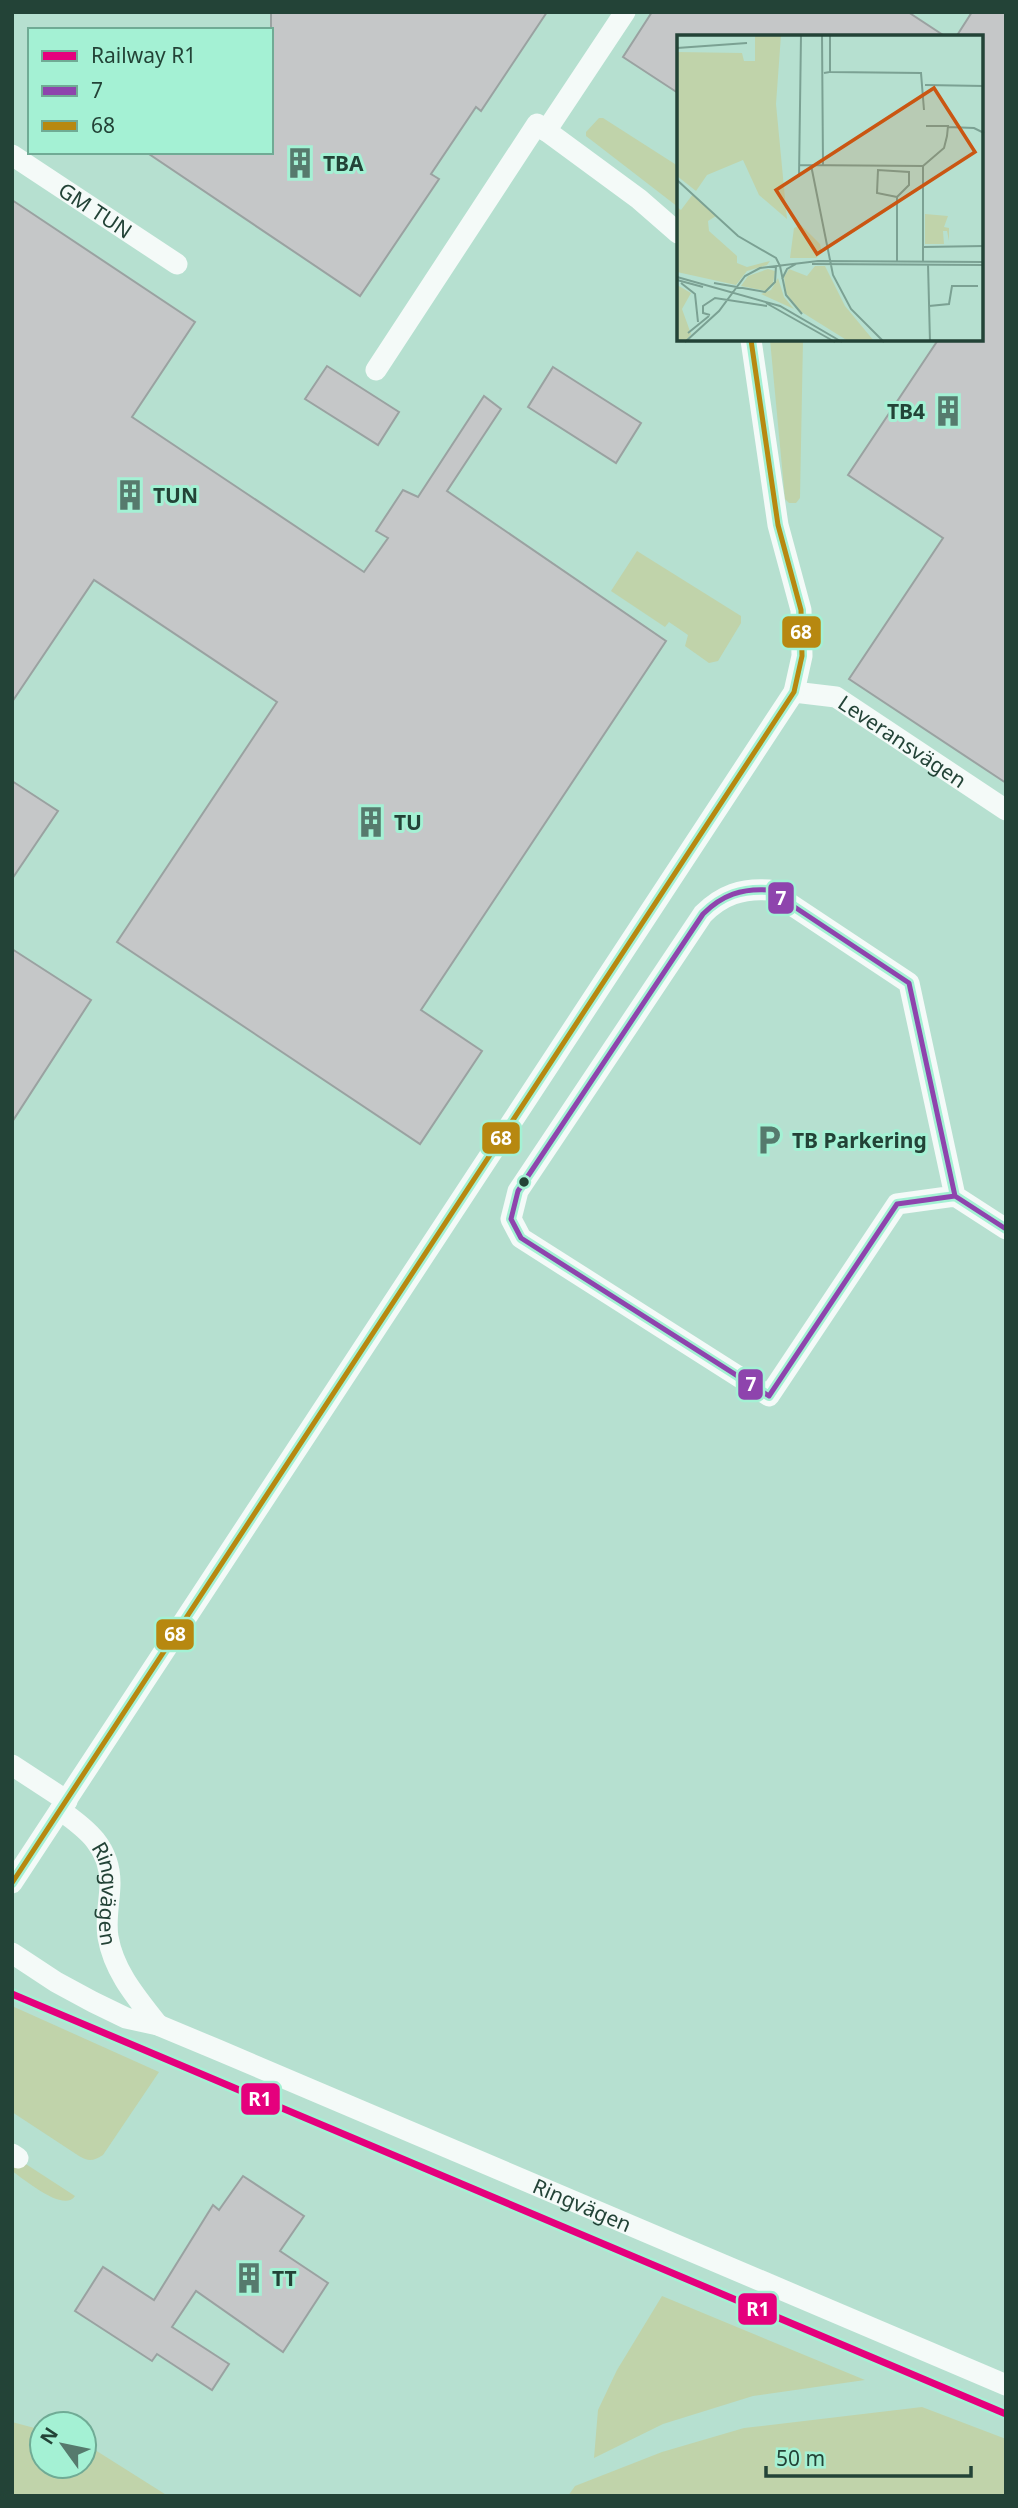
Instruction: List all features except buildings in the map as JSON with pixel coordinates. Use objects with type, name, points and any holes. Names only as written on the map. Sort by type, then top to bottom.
[{"type":"street","points":[[376,370],[541,128],[625,12]]},
{"type":"street","points":[[541,128],[639,199],[677,232]]},
{"type":"street","name":"GM TUN","points":[[12,155],[177,264]]},
{"type":"street","points":[[12,1883],[794,692],[803,656],[801,610],[778,525],[751,341]]},
{"type":"street","name":"Leveransvägen","points":[[794,692],[836,697],[1006,810]]},
{"type":"street","points":[[955,1196],[909,984],[769,890],[751,889],[732,894],[715,903],[703,914],[518,1191],[510,1219],[521,1238],[769,1396],[897,1205],[955,1196],[1006,1229]]},
{"type":"street","name":"Ringvägen","points":[[12,1765],[64,1806],[90,1831],[104,1854],[110,1881],[107,1901],[108,1937],[122,1978],[158,2025]]},
{"type":"street","name":"Ringvägen","points":[[12,1953],[56,1982],[126,2018],[158,2025],[1006,2385]]},
{"type":"green space","points":[[599,118],[603,118],[677,165],[677,206],[586,136],[586,132]]},
{"type":"green space","points":[[770,341],[803,341],[800,498],[796,503],[789,503],[785,499]]},
{"type":"green space","points":[[637,551],[741,616],[741,623],[718,661],[709,663],[685,646],[688,635],[669,622],[665,627],[611,591]]},
{"type":"green space","points":[[12,2006],[159,2072],[103,2155],[91,2160],[82,2158],[12,2112]]},
{"type":"green space","points":[[12,2155],[75,2196],[62,2201],[35,2187],[12,2171]]},
{"type":"green space","points":[[662,2296],[865,2380],[753,2396],[663,2424],[594,2458],[598,2410],[617,2370]]},
{"type":"green space","points":[[922,2407],[1006,2439],[1006,2496],[568,2496],[575,2486],[662,2452],[744,2428]]},
{"type":"green space","points":[[12,2422],[28,2426],[28,2480],[98,2480],[98,2452],[168,2496],[12,2496]]},
{"type":"rail line","name":"R1","points":[[12,1994],[1006,2414]]},
{"type":"transit line","name":"68","points":[[12,1883],[794,692],[802,656],[801,610],[778,525],[751,341]]},
{"type":"transit line","name":"7","points":[[955,1196],[909,983],[769,890],[759,890],[733,894],[703,914],[518,1191],[511,1219],[521,1238],[769,1396],[897,1204],[955,1196],[1006,1229]]},
{"type":"place","name":"TBA","points":[[300,163]]},
{"type":"place","name":"TB4","points":[[948,411]]},
{"type":"place","name":"TUN","points":[[130,495]]},
{"type":"place","name":"TU","points":[[371,822]]},
{"type":"place","name":"TB Parkering","points":[[769,1140]]},
{"type":"place","name":"TT","points":[[249,2278]]}]
